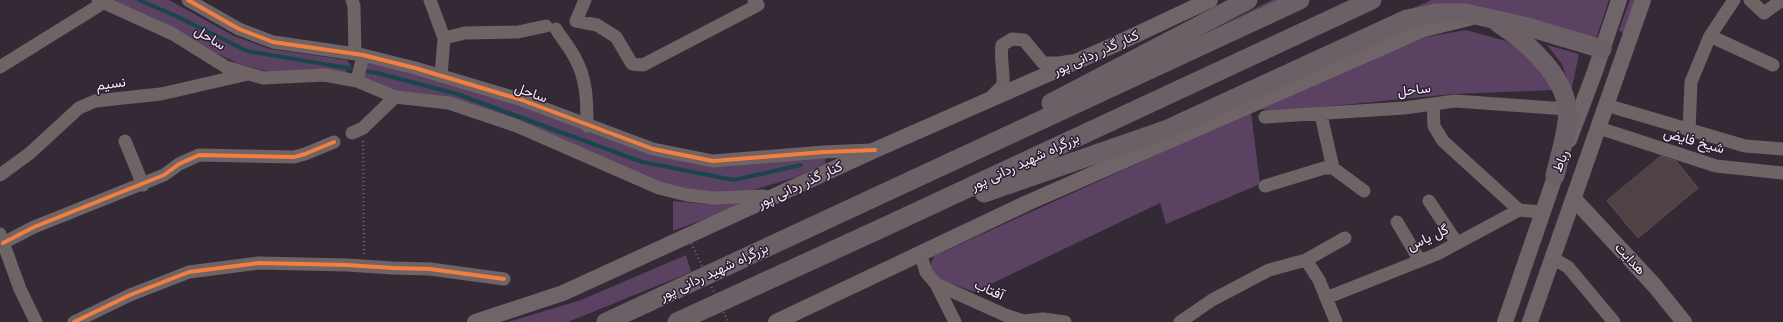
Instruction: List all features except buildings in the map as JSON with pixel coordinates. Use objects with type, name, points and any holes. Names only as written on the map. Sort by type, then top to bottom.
[{"type":"highway","points":[[874,199],[1125,64],[1248,0]]},
{"type":"highway","name":"بزرگراه شهید ردانی پور","points":[[606,322],[874,199],[1300,0]]},
{"type":"highway","name":"بزرگراه شهید ردانی پور","points":[[676,322],[1372,0]]},
{"type":"highway","points":[[882,228],[1168,129],[1407,19],[1436,13],[1466,13],[1528,27],[1602,50]]},
{"type":"highway","points":[[1486,18],[1513,33],[1534,53],[1553,74],[1566,96],[1567,121],[1555,176]]},
{"type":"main road","name":"کنار گذر ردانی پور","points":[[475,322],[563,293],[875,150],[984,103],[1210,0]]},
{"type":"main road","name":"رباط","points":[[1505,322],[1542,212],[1619,0]]},
{"type":"main road","name":"رباط","points":[[1530,322],[1643,0]]},
{"type":"main road","points":[[785,320],[920,253],[1027,203],[1424,29],[1486,18]]},
{"type":"main road","points":[[1602,50],[1623,56]]},
{"type":"main road","name":"هدایت","points":[[1574,199],[1654,285],[1684,322]]},
{"type":"street","name":"ساحل","points":[[188,0],[239,30],[273,42],[359,54],[441,76],[518,99],[652,149],[713,161],[824,152],[875,150]]},
{"type":"street","points":[[352,0],[354,6],[359,54],[356,82]]},
{"type":"street","points":[[430,0],[444,38],[441,76]]},
{"type":"street","points":[[585,0],[576,21],[597,25],[616,37],[632,64],[643,66],[756,3]]},
{"type":"street","points":[[1689,131],[1691,82],[1710,36],[1734,0]]},
{"type":"street","points":[[1750,0],[1764,13],[1782,0]]},
{"type":"street","name":"ساحل","points":[[100,1],[173,34],[226,67],[263,78],[325,75],[356,82],[395,97],[449,103],[517,126],[659,188],[714,198],[763,196],[770,198]]},
{"type":"street","points":[[0,67],[100,1]]},
{"type":"street","points":[[444,38],[464,33],[518,32],[551,28],[576,58],[583,75],[587,97],[587,126]]},
{"type":"street","points":[[1710,36],[1773,65]]},
{"type":"street","points":[[984,103],[1003,85],[1004,72],[1001,57],[1002,45],[1012,39],[1024,40],[1043,63],[1059,63],[1084,58]]},
{"type":"street","name":"نسیم","points":[[0,175],[30,153],[80,108],[95,101],[161,94],[250,74]]},
{"type":"street","points":[[358,131],[395,97]]},
{"type":"street","name":"ساحل","points":[[1265,118],[1404,108],[1455,101],[1567,109]]},
{"type":"street","points":[[1433,104],[1434,126],[1443,141],[1520,210],[1542,212]]},
{"type":"street","name":"شیخ فایض","points":[[1606,105],[1689,131],[1745,146],[1783,149]]},
{"type":"street","points":[[1321,115],[1333,168]]},
{"type":"street","name":"شیخ فایض","points":[[1599,128],[1716,166],[1783,173]]},
{"type":"street","points":[[125,141],[143,185]]},
{"type":"street","points":[[36,322],[20,289],[2,238],[143,185],[164,175],[179,164],[199,155],[294,156],[305,154],[334,142]]},
{"type":"street","points":[[1265,186],[1324,168],[1333,168],[1364,191]]},
{"type":"street","points":[[1429,201],[1457,243]]},
{"type":"street","name":"گل یاس","points":[[1326,298],[1420,261],[1520,210]]},
{"type":"street","points":[[1397,222],[1420,261]]},
{"type":"street","points":[[1180,322],[1212,300],[1269,270],[1306,260],[1345,238]]},
{"type":"street","points":[[920,253],[926,272],[936,284],[955,322]]},
{"type":"street","points":[[1552,258],[1568,267],[1614,322]]},
{"type":"street","points":[[1306,260],[1319,280],[1336,322]]},
{"type":"street","points":[[74,322],[130,295],[189,272],[259,263],[430,269],[504,279]]},
{"type":"street","name":"آفتاب","points":[[936,284],[1005,315],[1023,321],[1043,319],[1065,322]]},
{"type":"path","points":[[358,131],[364,266]]},
{"type":"path","points":[[688,236],[728,322]]},
{"type":"shaded area","points":[[114,0],[169,0],[234,36],[270,49],[347,60],[351,66],[344,74],[269,72],[239,64],[214,52],[177,29]]},
{"type":"shaded area","points":[[1272,0],[1286,0],[1131,71]]},
{"type":"shaded area","points":[[1431,0],[1609,0],[1596,39],[1475,5],[1390,19]]},
{"type":"shaded area","points":[[1630,0],[1637,0],[1625,35],[1619,30]]},
{"type":"shaded area","points":[[1466,30],[1506,41],[1535,61],[1554,90],[1453,94],[1281,111],[1256,109],[1427,37]]},
{"type":"shaded area","points":[[1547,45],[1579,54],[1571,92],[1562,64]]},
{"type":"shaded area","points":[[368,60],[406,69],[703,164],[826,157],[825,164],[796,177],[753,190],[715,195],[667,186],[519,124],[396,94],[362,80]]},
{"type":"shaded area","points":[[1251,112],[1260,184],[1166,224],[1160,203],[974,292],[939,279],[930,266],[934,256]]},
{"type":"shaded area","points":[[673,201],[705,204],[748,203],[673,231]]},
{"type":"shaded area","points":[[686,255],[691,272],[568,322],[508,322],[581,300]]},
{"type":"waterway","points":[[139,0],[176,16],[247,51],[377,73],[457,94],[642,162],[734,180],[801,165]]},
{"type":"cycle path","points":[[188,0],[239,29],[273,42],[363,55],[415,68],[519,99],[653,149],[713,161],[824,152],[875,150]]},
{"type":"cycle path","points":[[3,243],[34,227],[164,175],[179,164],[199,155],[294,157],[334,142]]},
{"type":"cycle path","points":[[74,322],[130,295],[189,272],[259,263],[430,269],[504,279]]}]
